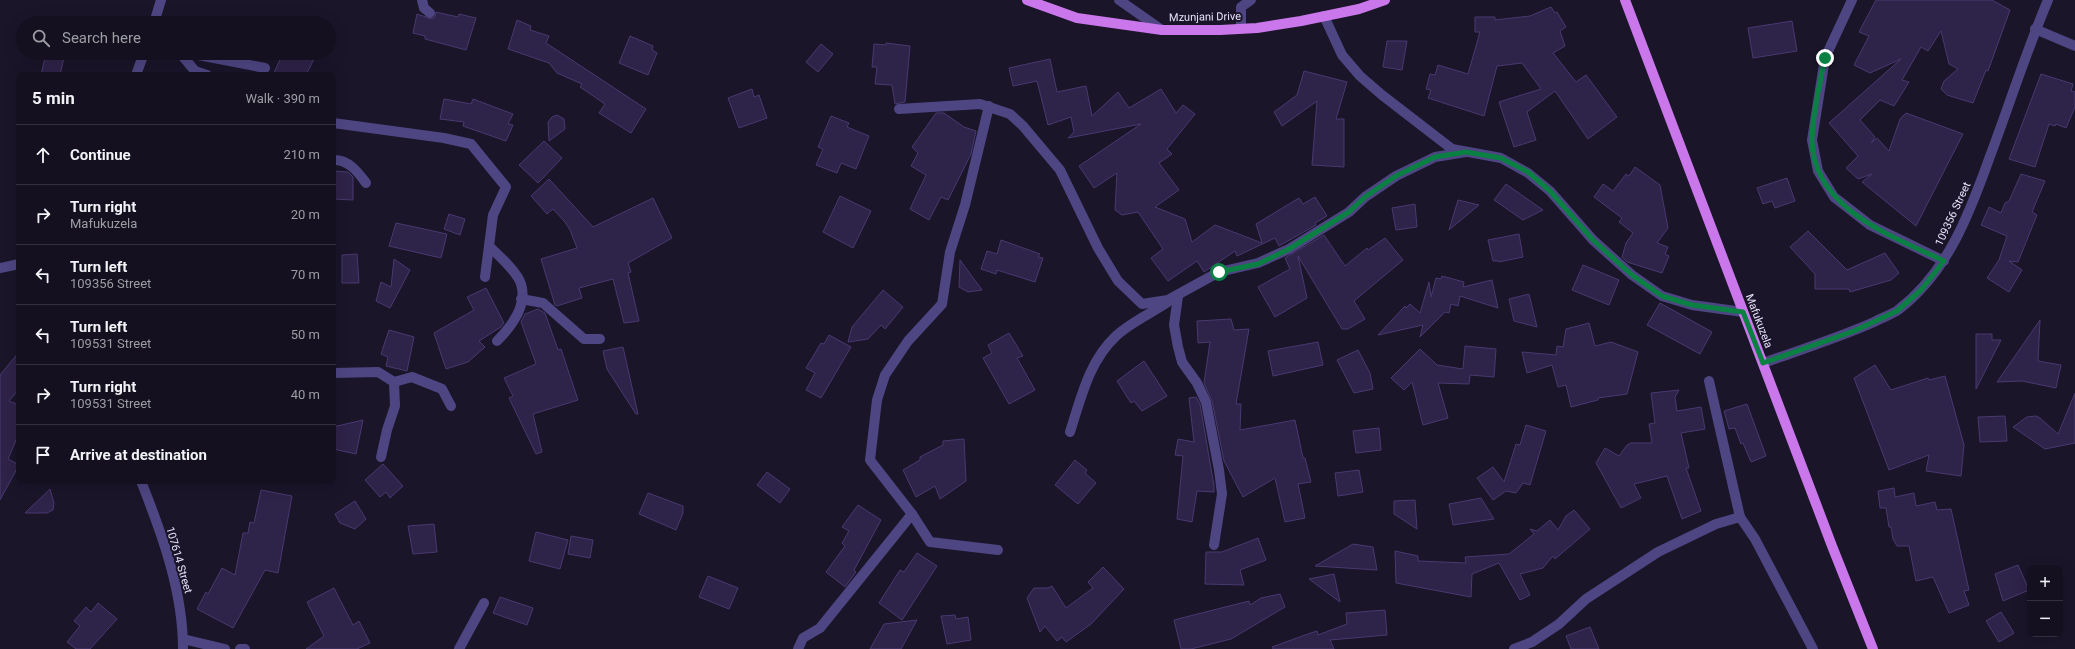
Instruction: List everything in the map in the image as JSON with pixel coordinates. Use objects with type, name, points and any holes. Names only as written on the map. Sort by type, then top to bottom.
[{"type":"main road","name":"Mzunjani Drive","points":[[1027,0],[1077,18],[1162,30],[1241,29],[1359,9],[1385,0]]},
{"type":"main road","name":"Mafukuzela","points":[[1625,0],[1873,649]]},
{"type":"street","points":[[156,16],[161,0]]},
{"type":"street","points":[[422,0],[424,8],[430,12]]},
{"type":"street","points":[[1119,0],[1162,30]]},
{"type":"street","points":[[1241,29],[1241,7],[1251,0]]},
{"type":"street","points":[[1852,0],[1840,22],[1823,65],[1812,140],[1818,171],[1834,197],[1870,225],[1944,261]]},
{"type":"street","name":"109356 Street","points":[[1763,363],[1854,331],[1897,311],[1921,290],[1944,261],[1956,240],[1973,203],[2035,29],[2048,0]]},
{"type":"street","points":[[1324,16],[1342,54],[1360,76],[1382,95],[1452,149],[1501,158],[1528,172],[1550,191],[1593,240],[1632,275],[1662,296],[1692,305],[1743,312]]},
{"type":"street","points":[[2035,29],[2075,46]]},
{"type":"street","points":[[137,72],[141,60]]},
{"type":"street","points":[[186,60],[195,71],[198,72]]},
{"type":"street","points":[[224,60],[265,68]]},
{"type":"street","points":[[899,109],[980,104],[1010,114],[1023,126],[1060,170],[1098,248],[1118,281],[1142,304],[1168,300],[1178,296]]},
{"type":"street","points":[[989,106],[965,205],[950,252],[942,304],[904,347],[885,375],[876,400],[870,460],[912,514],[930,542],[998,550]]},
{"type":"street","points":[[336,123],[444,138],[471,144],[506,187],[494,215],[484,277]]},
{"type":"street","points":[[1070,432],[1089,376],[1102,352],[1117,335],[1191,287],[1219,272],[1258,264],[1289,249],[1349,212],[1369,193],[1396,176],[1435,157],[1466,152]]},
{"type":"street","points":[[336,160],[341,160],[358,171],[366,184]]},
{"type":"street","points":[[489,246],[508,266],[521,284],[521,306],[511,326],[497,341]]},
{"type":"street","points":[[0,268],[16,265]]},
{"type":"street","points":[[1178,296],[1174,325],[1178,347],[1182,362],[1197,383],[1206,402],[1219,470],[1222,494],[1214,545]]},
{"type":"street","points":[[521,298],[543,303],[584,339],[600,340]]},
{"type":"street","points":[[336,373],[378,372],[394,382],[412,377],[442,389],[451,406]]},
{"type":"street","points":[[1709,381],[1740,517],[1754,539],[1813,649]]},
{"type":"street","points":[[382,457],[387,430],[395,406],[394,382]]},
{"type":"street","name":"107614 Street","points":[[142,484],[151,505],[177,591],[183,644]]},
{"type":"street","points":[[798,649],[803,638],[820,628],[912,514]]},
{"type":"street","points":[[1514,649],[1532,642],[1559,624],[1586,599],[1658,552],[1716,524],[1740,517]]},
{"type":"street","points":[[459,649],[484,603]]},
{"type":"street","points":[[183,644],[225,649]]},
{"type":"street","points":[[240,649],[245,649]]},
{"type":"building","points":[[1876,0],[1992,0],[2010,10],[1988,71],[1986,70],[1973,103],[1947,95],[1941,89],[1944,81],[1958,69],[1949,64],[1941,31],[1928,51],[1921,47],[1902,80],[1909,82],[1894,106],[1880,100],[1860,120],[1875,137],[1871,143],[1877,138],[1889,151],[1900,119],[1906,113],[1963,134],[1916,226],[1862,182],[1872,174],[1858,179],[1846,168],[1858,156],[1829,123],[1901,59],[1870,73],[1854,65],[1869,36],[1859,32]]},
{"type":"building","points":[[1551,7],[1555,13],[1557,12],[1566,27],[1560,31],[1565,46],[1553,53],[1576,82],[1586,75],[1617,117],[1588,139],[1555,91],[1527,112],[1536,140],[1514,147],[1499,102],[1541,89],[1522,63],[1497,66],[1484,116],[1428,98],[1431,90],[1426,89],[1430,74],[1435,75],[1438,65],[1468,74],[1480,32],[1475,32],[1475,17],[1495,17],[1495,20],[1530,16]]},
{"type":"building","points":[[436,12],[458,17],[459,14],[476,18],[466,50],[425,39],[425,36],[413,33],[417,14],[432,19],[435,17]]},
{"type":"building","points":[[517,20],[531,26],[530,30],[549,36],[546,43],[646,109],[631,133],[599,113],[605,104],[580,87],[582,84],[557,73],[549,63],[508,49]]},
{"type":"building","points":[[1792,21],[1797,51],[1753,58],[1748,28]]},
{"type":"building","points":[[630,36],[653,46],[652,50],[657,53],[648,75],[619,63]]},
{"type":"building","points":[[1387,41],[1407,41],[1402,70],[1383,67]]},
{"type":"building","points":[[886,43],[910,46],[905,102],[895,104],[892,85],[875,84],[877,67],[872,67],[874,44],[886,45]]},
{"type":"building","points":[[821,44],[833,54],[818,72],[806,62]]},
{"type":"building","points":[[1050,59],[1057,92],[1086,86],[1092,116],[1118,92],[1129,108],[1161,89],[1176,113],[1183,105],[1195,114],[1167,149],[1172,154],[1159,163],[1179,190],[1155,207],[1185,219],[1192,242],[1215,225],[1262,243],[1256,224],[1299,198],[1303,204],[1315,197],[1327,216],[1315,223],[1316,225],[1279,246],[1275,238],[1237,256],[1235,251],[1204,272],[1197,261],[1168,281],[1151,258],[1163,249],[1138,212],[1122,215],[1115,210],[1117,173],[1094,188],[1079,166],[1141,124],[1068,138],[1074,132],[1071,117],[1048,125],[1037,81],[1013,86],[1009,68]]},
{"type":"building","points":[[44,60],[63,60],[61,72],[42,72]]},
{"type":"building","points":[[280,60],[314,60],[308,72],[274,72]]},
{"type":"building","points":[[1304,71],[1347,82],[1336,119],[1344,119],[1344,167],[1312,165],[1317,101],[1282,126],[1274,112],[1297,95]]},
{"type":"building","points":[[2041,74],[2073,84],[2071,91],[2075,92],[2075,107],[2066,128],[2056,124],[2055,126],[2049,124],[2035,167],[2009,159]]},
{"type":"building","points":[[752,89],[754,97],[759,95],[767,118],[739,128],[728,98]]},
{"type":"building","points":[[444,99],[471,104],[473,99],[513,114],[508,124],[513,125],[506,141],[463,126],[464,122],[440,119]]},
{"type":"building","points":[[936,113],[944,113],[964,127],[976,131],[971,154],[948,200],[941,197],[929,220],[910,209],[926,175],[911,166],[918,153],[912,147]]},
{"type":"building","points":[[557,115],[564,119],[565,129],[549,141],[548,122],[552,117]]},
{"type":"building","points":[[831,116],[849,123],[847,127],[869,136],[856,169],[841,163],[837,173],[816,165],[823,149],[818,147]]},
{"type":"building","points":[[544,141],[562,158],[538,183],[519,165]]},
{"type":"building","points":[[1635,167],[1660,185],[1668,228],[1657,243],[1668,247],[1665,254],[1669,256],[1662,273],[1627,262],[1622,257],[1626,243],[1633,233],[1619,222],[1622,218],[1594,197],[1603,184],[1613,191],[1626,174],[1629,176]]},
{"type":"building","points":[[336,171],[348,172],[353,177],[353,200],[336,199]]},
{"type":"building","points":[[2021,174],[2045,181],[2032,212],[2037,215],[2018,262],[2009,261],[2022,270],[2009,292],[1987,278],[1999,260],[2007,236],[1981,225],[1989,207],[2001,213],[2005,203],[2009,201]]},
{"type":"building","points":[[1787,178],[1795,201],[1775,208],[1772,201],[1763,204],[1757,188]]},
{"type":"building","points":[[549,179],[593,227],[653,198],[672,238],[628,263],[631,272],[628,273],[639,321],[624,323],[613,279],[579,288],[582,298],[557,306],[555,305],[541,259],[577,248],[565,222],[553,209],[547,214],[531,196]]},
{"type":"building","points":[[1506,184],[1543,210],[1523,220],[1494,200]]},
{"type":"building","points":[[840,196],[871,211],[853,248],[823,232]]},
{"type":"building","points":[[1458,200],[1479,205],[1449,230]]},
{"type":"building","points":[[1415,204],[1417,227],[1396,230],[1392,208]]},
{"type":"building","points":[[449,214],[465,219],[460,235],[444,229]]},
{"type":"building","points":[[396,223],[447,234],[441,258],[389,246]]},
{"type":"building","points":[[1808,231],[1847,270],[1885,253],[1899,273],[1891,280],[1850,292],[1849,289],[1815,289],[1815,274],[1790,247]]},
{"type":"building","points":[[1519,234],[1523,257],[1499,262],[1493,261],[1488,240]]},
{"type":"building","points":[[1324,235],[1345,266],[1367,248],[1368,250],[1385,238],[1403,260],[1354,301],[1365,319],[1348,329],[1342,329],[1298,256],[1307,298],[1275,317],[1258,287],[1290,269],[1285,258]]},
{"type":"building","points":[[1001,240],[1040,254],[1038,257],[1043,258],[1035,282],[997,270],[996,274],[981,269],[987,251],[997,254]]},
{"type":"building","points":[[357,254],[359,283],[342,283],[342,255]]},
{"type":"building","points":[[394,259],[410,270],[390,308],[376,301],[381,282],[391,287]]},
{"type":"building","points":[[960,260],[982,290],[968,292],[959,287]]},
{"type":"building","points":[[1583,265],[1619,280],[1609,305],[1572,290]]},
{"type":"building","points":[[1442,276],[1464,282],[1463,287],[1492,280],[1498,308],[1460,296],[1458,306],[1451,304],[1449,313],[1445,312],[1420,337],[1423,325],[1378,335],[1405,306],[1406,308],[1410,304],[1420,313],[1429,282],[1431,297],[1436,278],[1441,279]]},
{"type":"building","points":[[486,288],[504,323],[501,327],[479,341],[485,347],[468,362],[446,369],[434,333],[474,310],[467,297]]},
{"type":"building","points":[[883,290],[903,307],[885,329],[881,325],[868,339],[848,342],[852,327]]},
{"type":"building","points":[[1529,294],[1537,327],[1514,321],[1509,299]]},
{"type":"building","points":[[1660,303],[1712,332],[1700,354],[1647,325]]},
{"type":"building","points":[[538,309],[545,313],[558,350],[561,349],[578,400],[533,414],[542,452],[536,454],[509,398],[513,396],[504,378],[536,364],[521,322],[525,314]]},
{"type":"building","points":[[1231,319],[1234,330],[1249,329],[1236,404],[1241,404],[1240,430],[1295,420],[1303,458],[1305,458],[1311,482],[1298,484],[1305,518],[1285,522],[1275,478],[1243,497],[1224,461],[1212,401],[1204,383],[1210,342],[1198,343],[1197,321]]},
{"type":"building","points":[[2040,320],[2038,361],[2061,365],[2056,388],[2022,381],[1997,382]]},
{"type":"building","points":[[1589,323],[1595,346],[1611,342],[1638,352],[1627,394],[1598,398],[1598,400],[1571,407],[1566,385],[1558,387],[1552,365],[1527,373],[1522,352],[1556,355],[1557,346],[1563,347],[1566,329]]},
{"type":"building","points":[[389,330],[414,337],[407,371],[386,366],[388,357],[381,354]]},
{"type":"building","points":[[1009,333],[1023,356],[1017,358],[1035,390],[1009,404],[983,358],[992,353],[988,345]]},
{"type":"building","points":[[1976,334],[1992,334],[1992,340],[2001,340],[1976,389]]},
{"type":"building","points":[[829,335],[851,347],[821,398],[806,390],[815,373],[806,368],[821,343],[824,344]]},
{"type":"building","points":[[1318,342],[1323,365],[1273,376],[1268,351]]},
{"type":"building","points":[[1465,346],[1496,349],[1494,377],[1470,375],[1469,384],[1438,383],[1448,418],[1423,425],[1412,382],[1404,390],[1391,378],[1420,349],[1437,365],[1463,369]]},
{"type":"building","points":[[623,347],[638,414],[636,414],[607,369],[603,351]]},
{"type":"building","points":[[1358,350],[1370,373],[1373,389],[1354,393],[1337,360]]},
{"type":"building","points":[[16,356],[16,393],[9,401],[16,404],[16,440],[8,459],[16,463],[16,471],[0,500],[0,375]]},
{"type":"building","points":[[1144,361],[1167,396],[1142,411],[1134,401],[1131,403],[1117,381]]},
{"type":"building","points":[[1875,365],[1891,390],[1928,378],[1929,380],[1945,376],[1964,445],[1961,476],[1926,471],[1929,455],[1889,470],[1854,378]]},
{"type":"building","points":[[1679,390],[1675,397],[1677,411],[1701,407],[1705,429],[1681,433],[1689,468],[1686,468],[1701,511],[1682,519],[1667,476],[1634,484],[1641,498],[1621,508],[1596,463],[1605,448],[1619,456],[1627,445],[1631,443],[1652,443],[1649,424],[1655,423],[1651,393]]},
{"type":"building","points":[[2075,393],[2075,443],[2045,449],[2013,427],[2027,417],[2036,416],[2058,434]]},
{"type":"building","points":[[1196,397],[1200,404],[1214,492],[1197,491],[1192,522],[1177,519],[1183,456],[1175,455],[1178,439],[1194,442],[1189,398]]},
{"type":"building","points":[[1747,404],[1766,456],[1751,462],[1743,443],[1741,444],[1735,428],[1729,429],[1724,411]]},
{"type":"building","points":[[2005,416],[2007,441],[1980,442],[1978,417]]},
{"type":"building","points":[[363,420],[356,454],[336,450],[336,426]]},
{"type":"building","points":[[1526,425],[1546,431],[1530,485],[1523,483],[1516,493],[1506,491],[1493,500],[1477,478],[1493,467],[1504,482],[1516,444],[1520,445]]},
{"type":"building","points":[[1379,428],[1381,450],[1356,453],[1353,431]]},
{"type":"building","points":[[964,439],[966,481],[940,499],[935,486],[916,497],[903,470],[920,460],[920,457],[943,445],[943,441]]},
{"type":"building","points":[[1075,460],[1087,470],[1085,473],[1096,483],[1078,504],[1055,485]]},
{"type":"building","points":[[383,464],[403,486],[390,498],[386,492],[380,497],[365,480]]},
{"type":"building","points":[[1359,470],[1363,492],[1338,496],[1335,473]]},
{"type":"building","points":[[767,472],[790,489],[780,503],[757,485]]},
{"type":"building","points":[[1894,488],[1895,497],[1914,493],[1916,506],[1935,502],[1937,510],[1951,509],[1969,590],[1964,591],[1969,605],[1949,613],[1933,577],[1916,581],[1909,546],[1897,546],[1893,539],[1891,527],[1889,527],[1886,508],[1880,508],[1878,491]]},
{"type":"building","points":[[50,489],[54,503],[53,510],[47,513],[25,513]]},
{"type":"building","points":[[261,490],[292,496],[278,573],[265,570],[233,628],[197,609],[206,592],[208,594],[222,568],[235,575],[243,533],[248,533],[250,522],[254,523]]},
{"type":"building","points":[[648,493],[683,506],[683,513],[676,530],[639,514]]},
{"type":"building","points":[[1481,498],[1494,519],[1453,525],[1449,504]]},
{"type":"building","points":[[1415,500],[1417,529],[1394,514],[1394,501]]},
{"type":"building","points":[[355,501],[366,519],[355,529],[340,523],[335,514]]},
{"type":"building","points":[[858,505],[881,520],[854,570],[856,572],[845,587],[826,572],[845,546],[842,543],[849,531],[842,527]]},
{"type":"building","points":[[1574,510],[1590,529],[1555,559],[1553,556],[1543,568],[1520,574],[1530,595],[1520,600],[1499,563],[1472,574],[1471,597],[1396,583],[1395,551],[1418,556],[1418,561],[1466,563],[1465,557],[1509,554],[1534,534],[1530,529],[1537,531],[1550,520],[1558,530],[1566,516]]},
{"type":"building","points":[[434,524],[437,552],[413,554],[408,526]]},
{"type":"building","points":[[536,532],[568,540],[560,569],[529,561]]},
{"type":"building","points":[[571,536],[593,540],[590,558],[568,554]]},
{"type":"building","points":[[1258,538],[1266,560],[1240,570],[1244,585],[1205,584],[1206,552],[1222,552]]},
{"type":"building","points":[[1353,544],[1373,547],[1377,570],[1315,566]]},
{"type":"building","points":[[917,553],[937,566],[902,620],[879,603],[900,570],[904,572]]},
{"type":"building","points":[[2018,565],[2027,585],[2027,591],[2003,601],[1995,574]]},
{"type":"building","points":[[1103,567],[1124,589],[1091,624],[1066,642],[1062,637],[1057,641],[1045,626],[1040,632],[1027,598],[1034,588],[1048,588],[1052,586],[1066,608],[1093,588],[1088,582]]},
{"type":"building","points":[[1334,574],[1340,602],[1309,579]]},
{"type":"building","points":[[708,576],[738,588],[729,609],[699,597]]},
{"type":"building","points":[[334,588],[353,625],[359,621],[370,643],[357,649],[306,649],[324,636],[307,602]]},
{"type":"building","points":[[1280,594],[1285,607],[1231,639],[1191,649],[1181,649],[1174,620],[1249,601],[1250,605],[1261,598]]},
{"type":"building","points":[[500,597],[533,608],[527,625],[493,613]]},
{"type":"building","points":[[98,603],[117,619],[90,649],[76,649],[67,642],[80,626],[74,621],[86,607],[91,612]]},
{"type":"building","points":[[1385,610],[1387,635],[1330,640],[1334,649],[1273,649],[1272,647],[1317,631],[1318,635],[1347,624],[1346,613]]},
{"type":"building","points":[[2001,612],[2014,633],[1999,642],[1986,621]]},
{"type":"building","points":[[955,615],[956,619],[968,617],[971,640],[947,644],[941,616]]},
{"type":"building","points":[[917,620],[901,649],[870,649],[884,624]]},
{"type":"building","points":[[1590,627],[1599,649],[1571,649],[1566,636]]},
{"type":"route","points":[[1219,272],[1258,264],[1289,249],[1349,212],[1377,187],[1396,176],[1435,157],[1466,152],[1501,158],[1528,172],[1550,191],[1593,240],[1632,275],[1662,296],[1692,305],[1743,312],[1763,363],[1813,346],[1854,331],[1897,311],[1921,290],[1944,261],[1870,225],[1834,197],[1818,171],[1812,140],[1819,87],[1825,58]]}]
